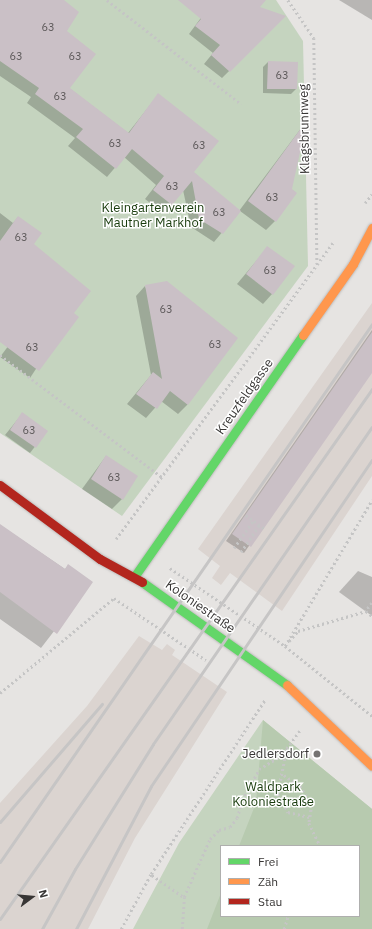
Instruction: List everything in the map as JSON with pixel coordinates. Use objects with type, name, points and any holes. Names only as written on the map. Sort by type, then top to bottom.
[{"type":"street","name":"Kreuzfeldgasse","points":[[134,577],[353,264],[372,228]]},
{"type":"street","name":"Koloniestraße","points":[[0,485],[100,559],[134,577],[270,672],[317,710],[372,766]]},
{"type":"path","points":[[107,0],[242,104]]},
{"type":"path","name":"Klagsbrunnweg","points":[[288,0],[314,38],[317,265]]},
{"type":"path","points":[[363,206],[372,194]]},
{"type":"path","points":[[128,522],[335,241]]},
{"type":"path","points":[[0,355],[162,477]]},
{"type":"path","points":[[284,646],[372,500]]},
{"type":"path","points":[[246,515],[265,529]]},
{"type":"path","points":[[234,548],[253,521]]},
{"type":"path","points":[[241,552],[259,525]]},
{"type":"path","points":[[149,554],[284,646],[372,716]]},
{"type":"path","points":[[0,693],[114,598],[134,577]]},
{"type":"path","points":[[114,598],[211,664]]},
{"type":"path","points":[[284,646],[298,631],[366,611],[372,603]]},
{"type":"path","points":[[366,611],[372,616]]},
{"type":"path","points":[[121,929],[151,874],[266,701]]},
{"type":"path","points":[[182,929],[184,897],[210,838],[219,830],[230,827],[237,818],[242,800],[259,769],[287,752],[317,710]]},
{"type":"path","points":[[287,752],[284,774],[278,794],[288,812],[310,817]]},
{"type":"path","points":[[284,774],[300,786],[312,805],[310,823],[320,845]]},
{"type":"path","points":[[151,874],[184,897]]},
{"type":"path","points":[[284,929],[288,917]]},
{"type":"shaded area","points":[[372,303],[372,476],[282,611],[230,573],[221,585],[212,578],[220,566],[198,549]]},
{"type":"shaded area","points":[[139,636],[162,650],[167,644],[175,650],[172,655],[227,692],[135,838],[88,929],[0,929],[0,803],[87,706]]},
{"type":"green space","name":"Kleingartenverein Mautner Markhof","points":[[0,0],[276,0],[303,41],[308,266],[122,516],[0,433]]},
{"type":"green space","name":"Waldpark Koloniestraße","points":[[263,720],[372,809],[372,929],[133,929],[179,843]]},
{"type":"green space","points":[[263,720],[372,809],[372,929],[207,929],[220,896],[220,917],[360,917],[360,845],[239,845],[256,803]]},
{"type":"building","points":[[0,0],[64,0],[79,12],[67,31],[96,54],[70,88],[129,133],[158,93],[219,141],[194,172],[241,211],[223,234],[199,219],[192,181],[172,205],[153,190],[164,176],[132,149],[116,169],[76,137],[83,129],[35,94],[39,88],[0,61]]},
{"type":"building","points":[[178,0],[266,0],[260,7],[286,16],[230,72],[211,55],[220,45],[195,26],[201,19]]},
{"type":"building","points":[[268,61],[298,62],[297,89],[267,89]]},
{"type":"building","points":[[307,120],[292,189],[297,193],[276,222],[248,201]]},
{"type":"building","points":[[18,216],[42,233],[34,244],[91,291],[74,313],[79,317],[39,371],[0,342],[0,241]]},
{"type":"building","points":[[267,246],[295,266],[273,295],[246,274]]},
{"type":"building","points":[[167,281],[238,338],[188,405],[170,391],[157,409],[136,394],[153,372],[162,379],[145,285]]},
{"type":"building","points":[[372,332],[372,373],[251,547],[232,534]]},
{"type":"building","points":[[22,412],[48,431],[36,448],[10,430]]},
{"type":"building","points":[[106,455],[138,476],[123,500],[91,479]]},
{"type":"building","points":[[0,524],[65,569],[68,564],[93,582],[57,634],[0,592]]},
{"type":"railway","points":[[0,862],[372,324]]},
{"type":"railway","points":[[0,919],[372,389]]},
{"type":"railway","points":[[42,929],[75,869],[153,744],[372,427]]},
{"type":"railway","points":[[76,929],[151,786],[372,460]]},
{"type":"railway","points":[[0,822],[102,704]]},
{"type":"traffic: fast","points":[[134,577],[303,335]]},
{"type":"traffic: fast","points":[[142,582],[287,685]]},
{"type":"traffic: slow","points":[[303,335],[353,264],[372,228]]},
{"type":"traffic: slow","points":[[287,685],[372,766]]},
{"type":"traffic: jam","points":[[0,485],[100,559],[142,582]]},
{"type":"place","name":"Jedlersdorf","points":[[317,754]]}]
